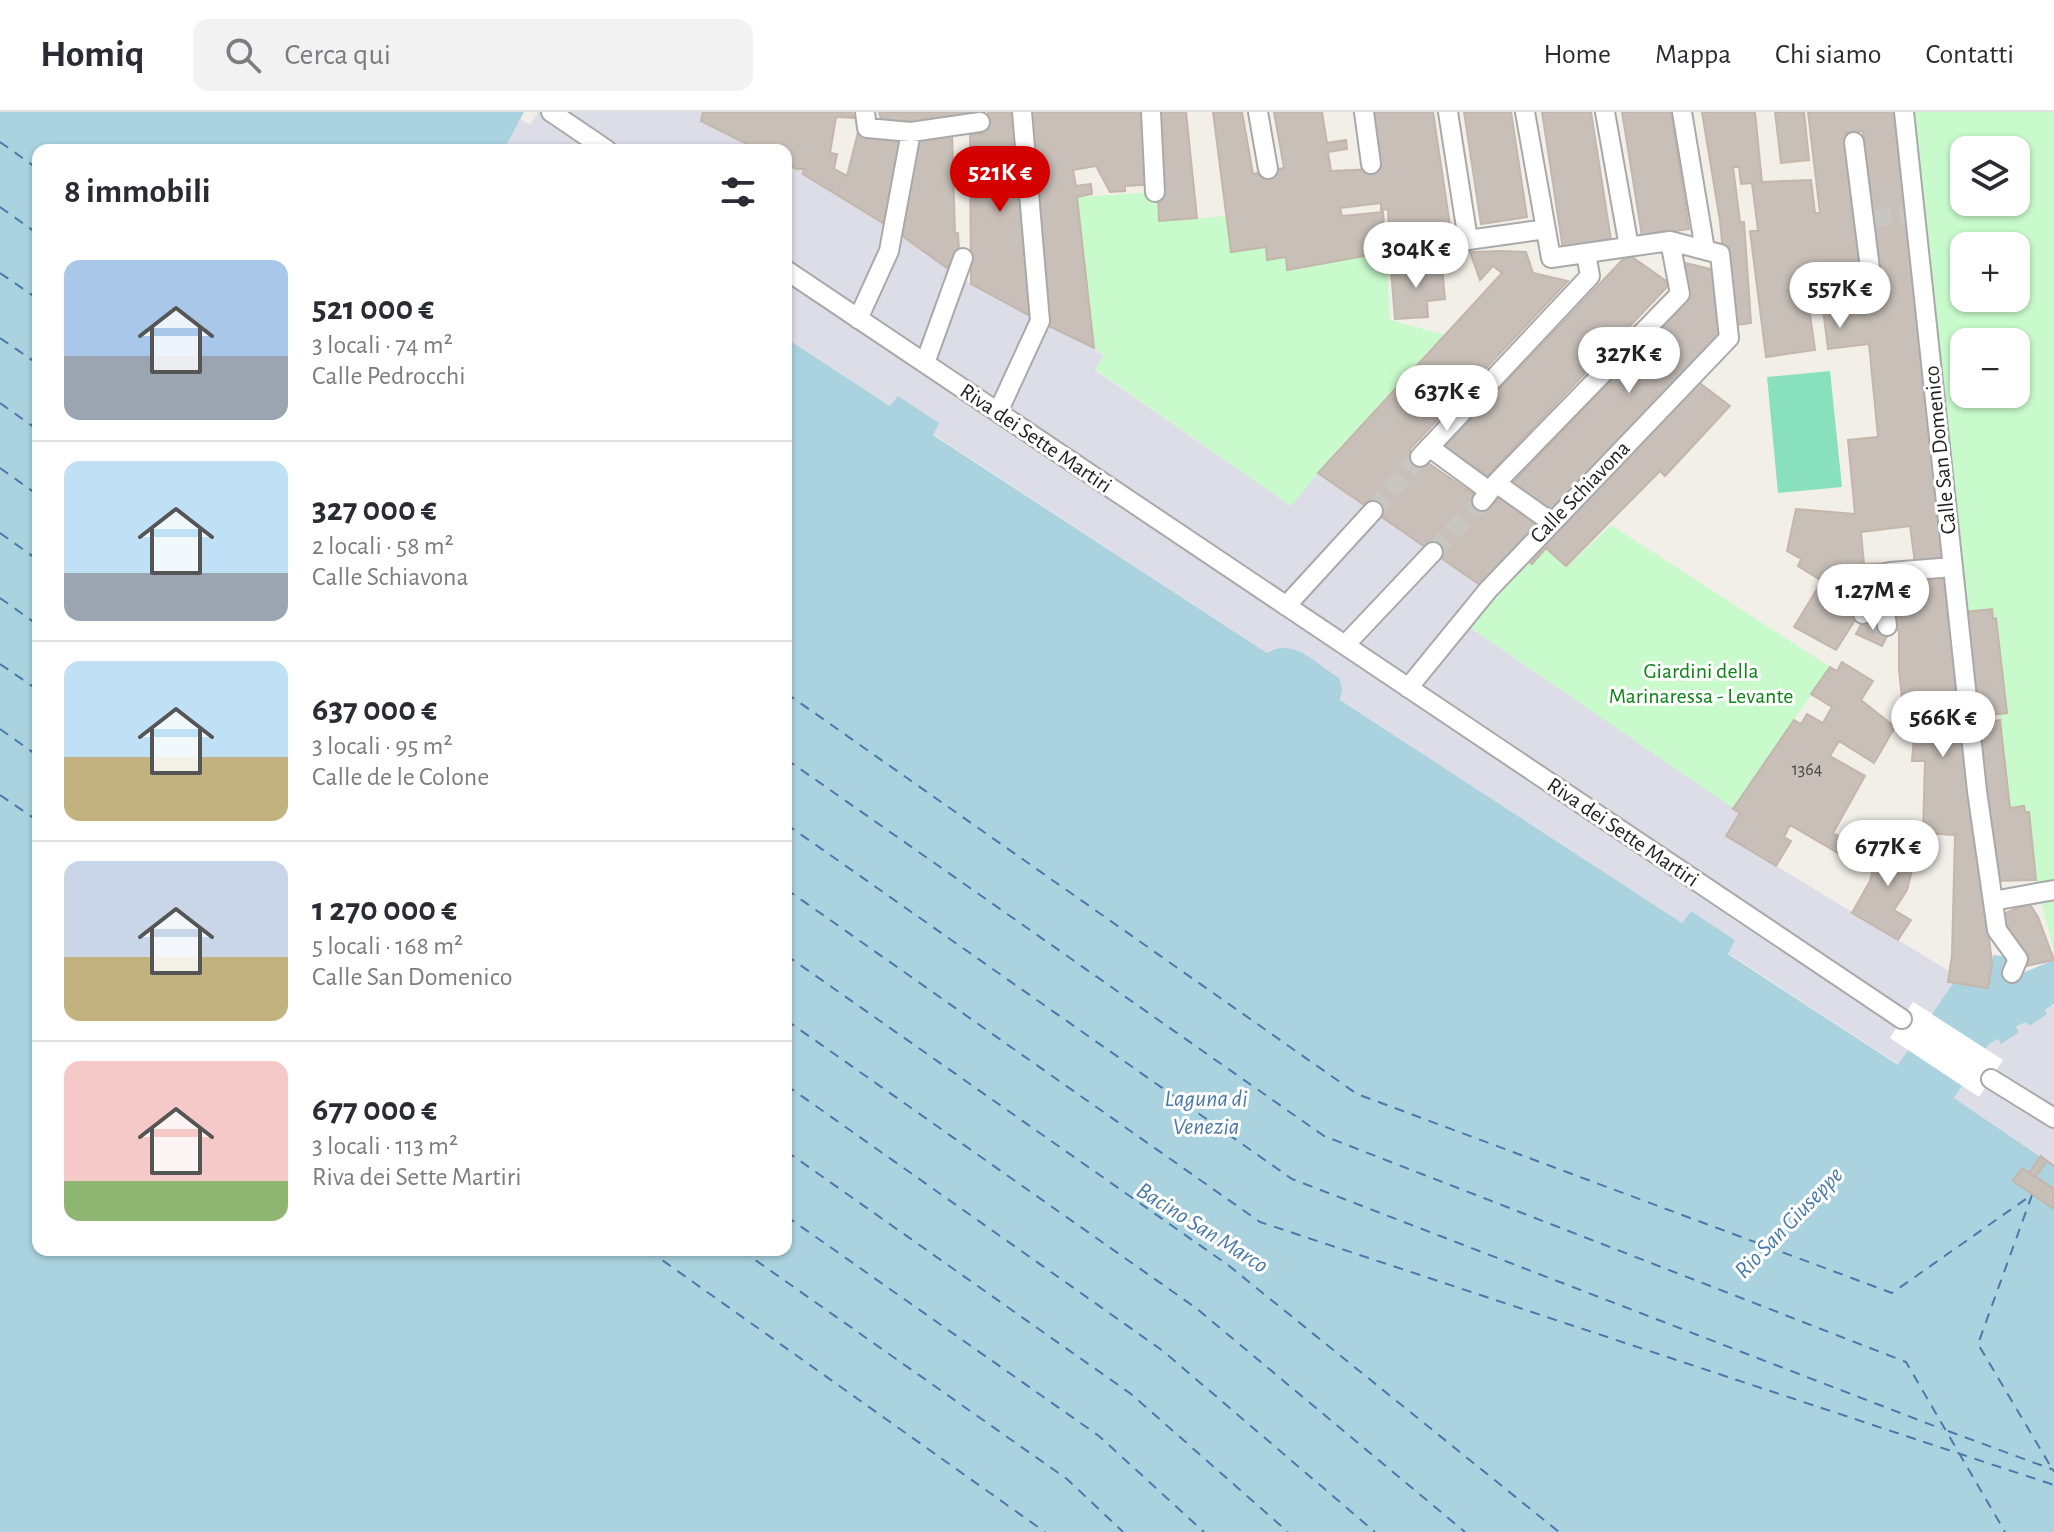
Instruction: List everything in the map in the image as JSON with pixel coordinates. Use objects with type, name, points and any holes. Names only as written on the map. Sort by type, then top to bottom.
[{"type":"street","points":[[551,112],[598,144]]},
{"type":"street","points":[[865,112],[867,128],[911,132],[980,122]]},
{"type":"street","points":[[998,412],[1040,321],[1022,112]]},
{"type":"street","points":[[1151,112],[1155,192]]},
{"type":"street","points":[[1258,112],[1268,169]]},
{"type":"street","points":[[1364,112],[1371,164]]},
{"type":"street","points":[[1448,112],[1468,240],[1546,229]]},
{"type":"street","points":[[1525,112],[1551,258],[1670,241],[1705,250]]},
{"type":"street","points":[[1605,112],[1629,247]]},
{"type":"street","name":"Calle Schiavona","points":[[1408,688],[1488,590],[1729,338],[1720,254],[1705,250],[1682,112]]},
{"type":"street","name":"Calle San Domenico","points":[[1904,112],[1911,213],[1977,791],[2000,952]]},
{"type":"street","points":[[858,319],[889,251],[911,132]]},
{"type":"street","points":[[1854,142],[1868,219],[1874,300]]},
{"type":"street","points":[[1489,492],[1680,294],[1670,241]]},
{"type":"street","points":[[1551,522],[1489,492],[1424,452],[1590,276],[1586,253]]},
{"type":"street","points":[[925,363],[963,258]]},
{"type":"street","name":"Riva dei Sette Martiri","points":[[792,274],[1902,1019]]},
{"type":"street","points":[[1286,606],[1373,511]]},
{"type":"street","points":[[1345,645],[1433,552]]},
{"type":"street","points":[[1863,614],[1883,593],[1890,572],[1953,567]]},
{"type":"street","points":[[1883,593],[1887,626]]},
{"type":"street","points":[[1993,901],[2054,890]]},
{"type":"street","name":"Calle San Domenico","points":[[1997,930],[2018,959],[2012,973]]},
{"type":"street","points":[[1991,1079],[2054,1118]]},
{"type":"green space","points":[[1911,112],[2054,112],[2054,952],[2036,880],[2029,813],[2025,812],[2024,806],[2010,808],[2000,714],[2007,713],[1996,619],[1964,612]]},
{"type":"green space","points":[[1157,192],[1160,221],[1227,216],[1232,252],[1266,247],[1267,260],[1286,257],[1288,270],[1386,252],[1390,320],[1445,335],[1291,506],[1095,369],[1104,355],[1094,348],[1077,197]]},
{"type":"green space","points":[[1830,371],[1842,487],[1778,493],[1767,377]]},
{"type":"green space","name":"Giardini della Marinaressa - Levante","points":[[1611,525],[1830,667],[1733,809],[1470,627],[1526,558],[1532,564],[1546,548],[1566,568]]},
{"type":"shaded area","points":[[538,112],[703,112],[702,121],[747,144],[507,144],[521,119],[530,125]]},
{"type":"shaded area","points":[[792,166],[804,169],[804,174],[888,226],[971,284],[1104,355],[1095,370],[1291,506],[1318,473],[1496,596],[1471,628],[1740,813],[1727,836],[1949,971],[1948,982],[1953,983],[1933,1014],[1913,1002],[1890,1037],[1908,1050],[1899,1065],[1728,953],[1735,940],[1691,911],[1682,923],[1340,700],[1272,649],[1267,653],[933,434],[898,396],[891,406],[792,342]]},
{"type":"shaded area","points":[[2052,1005],[2054,1166],[1954,1098],[1962,1085],[1979,1096],[2003,1060],[1986,1049],[1989,1044],[1998,1039],[2000,1043],[2019,1031],[2016,1028],[2026,1022],[2029,1026]]},
{"type":"water","name":"Laguna di Venezia","points":[[0,112],[524,112],[507,144],[32,144],[32,1256],[792,1256],[792,342],[890,406],[898,396],[939,423],[933,435],[1267,653],[1286,648],[1313,659],[1339,678],[1342,689],[1340,700],[1682,923],[1691,911],[1735,940],[1728,954],[1898,1065],[1953,983],[1988,987],[1993,955],[2010,957],[2008,979],[2054,960],[2054,1004],[2045,1010],[2047,1014],[2029,1026],[2026,1022],[2016,1027],[2019,1032],[2001,1044],[1998,1039],[1989,1044],[1954,1098],[2054,1166],[2054,1532],[0,1532]]},
{"type":"pier","points":[[1913,1002],[2003,1060],[1979,1097],[1890,1038]]},
{"type":"building","points":[[703,112],[852,112],[854,118],[836,117],[830,153],[837,154],[834,169],[847,176],[858,132],[903,137],[888,226],[803,174],[804,169],[792,167],[792,144],[747,144],[701,121]]},
{"type":"building","points":[[879,112],[983,112],[883,126]]},
{"type":"building","points":[[988,112],[1018,112],[1034,318],[971,284],[970,135],[983,133]]},
{"type":"building","points":[[1025,112],[1149,112],[1155,184],[1125,186],[1125,191],[1110,192],[1096,166],[1073,170],[1076,186],[1091,184],[1092,194],[1077,197],[1094,348],[1047,325]]},
{"type":"building","points":[[1155,112],[1186,112],[1197,218],[1159,221]]},
{"type":"building","points":[[1213,112],[1242,112],[1253,174],[1284,168],[1274,112],[1322,112],[1327,143],[1346,140],[1347,149],[1328,152],[1331,171],[1375,169],[1367,112],[1433,112],[1454,252],[1390,253],[1388,209],[1381,210],[1381,203],[1340,208],[1342,216],[1383,212],[1386,252],[1287,270],[1286,257],[1267,260],[1266,247],[1231,252]]},
{"type":"building","points":[[1464,112],[1511,112],[1527,217],[1481,224]]},
{"type":"building","points":[[1542,112],[1591,112],[1611,240],[1563,249]]},
{"type":"building","points":[[1622,112],[1671,112],[1689,229],[1642,236]]},
{"type":"building","points":[[1702,112],[1755,112],[1762,182],[1811,180],[1815,213],[1820,213],[1808,112],[1896,112],[1944,560],[1915,563],[1910,526],[1861,532],[1864,564],[1886,563],[1887,575],[1884,575],[1836,650],[1794,627],[1822,581],[1798,566],[1801,559],[1787,551],[1796,509],[1855,514],[1848,440],[1878,437],[1869,344],[1828,349],[1818,270],[1804,271],[1815,350],[1766,357],[1750,231],[1758,231],[1752,183],[1741,184],[1739,167],[1733,167],[1740,222],[1744,222],[1751,323],[1730,326],[1720,221]],"holes":[[[1863,131],[1883,307],[1869,309],[1846,133]]]},
{"type":"building","points":[[1775,112],[1804,112],[1809,160],[1781,163]]},
{"type":"building","points":[[952,132],[955,234],[958,233],[959,251],[947,268],[901,235],[917,137]]},
{"type":"building","points":[[1470,252],[1526,252],[1533,273],[1568,281],[1409,450],[1491,506],[1504,492],[1546,522],[1483,587],[1318,473],[1502,273],[1493,266],[1480,280]]},
{"type":"building","points":[[1628,254],[1670,284],[1487,476],[1445,446]]},
{"type":"building","points":[[1681,262],[1719,271],[1726,336],[1549,517],[1507,489],[1687,300]]},
{"type":"building","points":[[1442,266],[1445,299],[1427,301],[1428,317],[1395,319],[1391,269]]},
{"type":"building","points":[[1697,381],[1730,406],[1665,476],[1660,471],[1566,566],[1546,548],[1532,564],[1526,558]]},
{"type":"building","points":[[1946,578],[1992,963],[1988,988],[1948,982],[1952,955],[1955,835],[1923,833],[1925,761],[1912,761],[1915,724],[1928,725],[1928,719],[1904,717],[1899,630],[1890,631],[1889,591],[1895,591],[1894,579]]},
{"type":"building","points":[[1992,609],[1993,619],[1996,618],[2007,713],[1989,715],[1990,722],[2000,720],[2010,808],[2024,806],[2025,812],[2029,812],[2036,880],[1995,881],[1964,612]]},
{"type":"building","points":[[1865,617],[1890,631],[1882,646],[1856,634]]},
{"type":"building","points":[[1842,662],[1873,681],[1861,700],[1895,727],[1874,763],[1839,741],[1830,756],[1865,776],[1833,833],[1874,857],[1867,870],[1790,825],[1784,837],[1791,841],[1776,866],[1726,836],[1740,813],[1733,809],[1794,720],[1801,724],[1807,714],[1823,723],[1832,707],[1811,694],[1830,667],[1837,671]]},
{"type":"building","points":[[1881,838],[1918,847],[1907,890],[1894,910],[1911,920],[1898,940],[1852,913],[1870,881]]},
{"type":"building","points":[[2029,903],[2038,917],[2054,960],[2026,966],[2001,915]]},
{"type":"building","points":[[2041,1156],[2054,1166],[2047,1161],[2035,1177],[2029,1173]]},
{"type":"building","points":[[2022,1168],[2054,1189],[2054,1209],[2013,1181]]},
{"type":"ferry route","points":[[0,142],[32,165]]},
{"type":"ferry route","points":[[0,207],[32,230]]},
{"type":"ferry route","points":[[0,273],[32,295]]},
{"type":"ferry route","points":[[0,338],[32,360]]},
{"type":"ferry route","points":[[0,403],[32,426]]},
{"type":"ferry route","points":[[0,468],[32,491]]},
{"type":"ferry route","points":[[0,533],[32,556]]},
{"type":"ferry route","points":[[0,598],[32,621]]},
{"type":"ferry route","points":[[0,664],[32,686]]},
{"type":"ferry route","points":[[792,697],[1357,1094],[1892,1293],[2033,1194]]},
{"type":"ferry route","points":[[0,729],[32,752]]},
{"type":"ferry route","points":[[792,763],[1324,1136],[1906,1362],[2005,1532]]},
{"type":"ferry route","points":[[0,795],[32,817]]},
{"type":"ferry route","points":[[792,828],[1292,1179],[1942,1429]]},
{"type":"ferry route","points":[[792,893],[1260,1222],[2054,1485]]},
{"type":"ferry route","points":[[792,959],[1228,1265],[1559,1532]]},
{"type":"ferry route","points":[[792,1024],[1196,1308],[1465,1532]]},
{"type":"ferry route","points":[[792,1089],[1163,1351],[1375,1532]]},
{"type":"ferry route","points":[[792,1155],[1131,1394],[1288,1532]]},
{"type":"ferry route","points":[[2032,1195],[1978,1344],[2054,1472]]},
{"type":"ferry route","points":[[792,1220],[1099,1436],[1204,1532]]},
{"type":"ferry route","points":[[656,1256],[1045,1532]]},
{"type":"ferry route","points":[[750,1256],[1067,1479],[1123,1532]]},
{"type":"ferry route","points":[[1948,1431],[2054,1470]]},
{"type":"tunnel","points":[[1873,219],[1907,214]]},
{"type":"tunnel","points":[[1373,511],[1420,457]]},
{"type":"tunnel","points":[[1433,552],[1482,501]]},
{"type":"water label","name":"Rio San Giuseppe","points":[[1789,1223]]},
{"type":"water label","name":"Bacino San Marco","points":[[1202,1228]]}]
